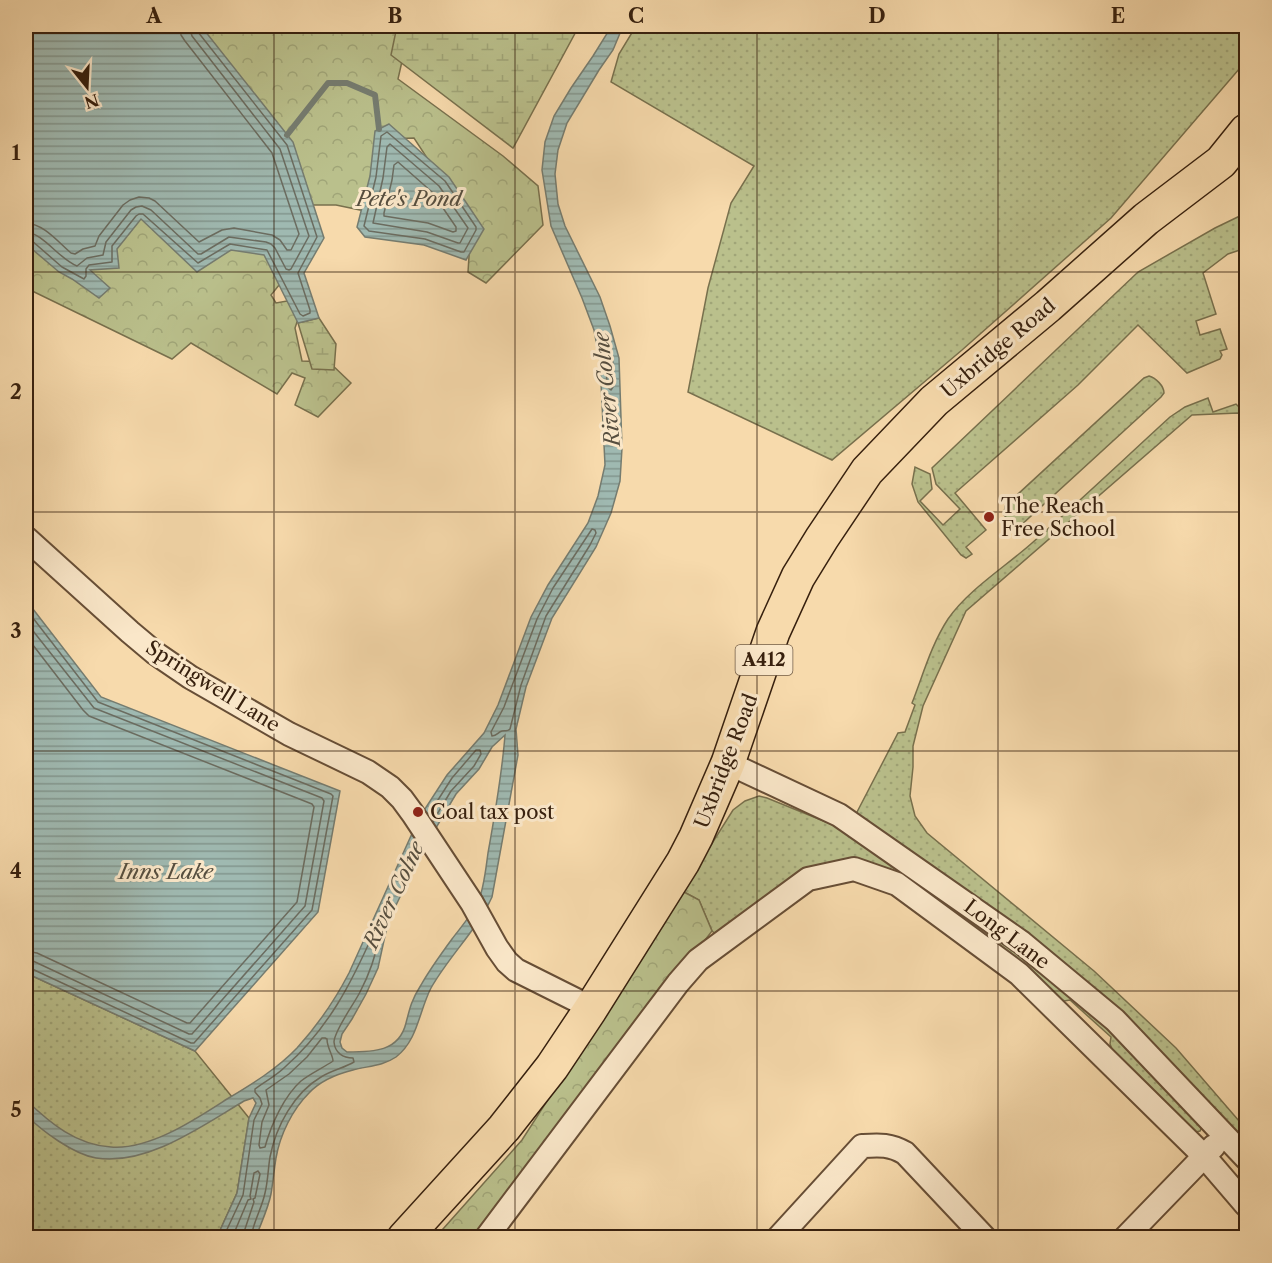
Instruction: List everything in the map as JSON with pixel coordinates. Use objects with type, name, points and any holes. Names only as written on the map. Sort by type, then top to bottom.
[{"type":"main road","name":"Uxbridge Road","points":[[404,1238],[504,1128],[552,1067],[683,862],[728,763],[773,632],[798,577],[867,471],[934,401],[1048,306],[1146,219],[1234,159],[1246,131]]},
{"type":"street","name":"Springwell Lane","points":[[26,538],[155,653],[190,677],[289,734],[368,772],[390,787],[402,799],[432,842],[507,962],[516,970],[578,1001],[590,1010]]},
{"type":"street","name":"Long Lane","points":[[728,763],[839,815],[1021,942],[1115,1020],[1246,1158]]},
{"type":"street","name":"Long Lane","points":[[486,1238],[678,982],[698,960],[808,879],[854,869],[897,884],[1019,974],[1204,1156],[1246,1205]]},
{"type":"street","points":[[1125,1238],[1226,1135]]},
{"type":"street","points":[[778,1238],[862,1146],[877,1145],[895,1148],[905,1153],[985,1238]]},
{"type":"green space","points":[[193,26],[410,26],[398,79],[503,156],[538,186],[543,225],[486,283],[468,272],[471,225],[414,138],[382,139],[370,212],[336,205],[306,205]]},
{"type":"green space","points":[[397,26],[579,26],[513,148],[391,55]]},
{"type":"green space","points":[[636,26],[1246,26],[1246,61],[1111,218],[962,350],[832,460],[688,392],[708,288],[731,203],[754,166],[611,82],[619,54]]},
{"type":"green space","points":[[140,212],[262,246],[288,274],[271,295],[276,303],[287,301],[301,310],[295,328],[302,361],[329,362],[351,383],[318,417],[295,405],[305,378],[292,373],[277,394],[191,343],[172,359],[26,288],[26,236]]},
{"type":"green space","points":[[1246,213],[1246,248],[1228,254],[1203,273],[1216,314],[1196,321],[1200,335],[1220,329],[1227,349],[1220,351],[1222,355],[1220,359],[1187,373],[1138,325],[1078,385],[955,493],[986,530],[966,547],[972,554],[966,558],[961,555],[918,502],[912,484],[915,467],[930,474],[932,489],[920,501],[943,525],[960,509],[936,484],[932,468],[1138,272]]},
{"type":"green space","points":[[319,318],[336,344],[334,370],[312,369],[298,323]]},
{"type":"green space","points":[[1149,376],[1157,380],[1163,388],[1164,393],[1161,397],[1016,528],[1004,515],[1005,506],[1144,378]]},
{"type":"green space","points":[[1208,398],[1213,412],[1236,404],[1246,414],[1246,419],[1238,413],[1192,415],[966,611],[923,706],[913,746],[910,796],[915,816],[927,833],[1094,971],[1176,1048],[1246,1129],[1246,1147],[1148,1041],[856,814],[898,733],[905,732],[915,705],[912,703],[932,650],[956,608],[1050,528],[1170,417],[1185,407]]},
{"type":"green space","points":[[759,796],[836,826],[1061,980],[1202,1127],[1200,1131],[1196,1132],[1112,1049],[1111,1037],[1070,1000],[1064,1001],[846,862],[717,935],[712,931],[699,900],[682,891],[733,810],[745,801]]},
{"type":"green space","points":[[682,891],[699,900],[712,931],[478,1237],[435,1238],[522,1140]]},
{"type":"green space","points":[[26,973],[195,1051],[249,1118],[237,1193],[217,1237],[26,1238]]},
{"type":"water","points":[[26,26],[201,26],[293,142],[324,238],[304,273],[319,318],[298,323],[264,255],[231,250],[197,272],[141,219],[117,249],[119,268],[90,270],[110,288],[99,298],[59,272],[26,244]]},
{"type":"water","name":"River Colne","points":[[610,26],[623,26],[613,50],[567,123],[558,150],[555,174],[558,204],[565,226],[600,297],[619,358],[622,448],[620,481],[611,513],[596,547],[552,618],[526,687],[516,729],[518,755],[492,897],[479,921],[431,988],[414,1034],[403,1050],[386,1062],[329,1079],[313,1089],[297,1107],[280,1141],[270,1200],[256,1237],[217,1237],[237,1193],[249,1118],[256,1103],[253,1098],[173,1142],[135,1156],[115,1159],[87,1156],[58,1141],[26,1115],[26,1100],[44,1117],[75,1137],[98,1145],[126,1147],[157,1138],[187,1124],[281,1063],[312,1031],[338,993],[419,818],[447,775],[484,733],[498,705],[531,617],[548,585],[588,523],[598,496],[605,465],[600,362],[594,330],[551,226],[542,170],[545,142],[554,116]],"holes":[[[505,735],[498,794],[482,891],[478,902],[418,990],[403,1033],[397,1040],[384,1048],[366,1052],[347,1052],[342,1048],[340,1042],[342,1034],[366,994],[378,968],[388,922],[421,853],[456,794],[479,769],[492,747]]]},
{"type":"water","name":"Pete's Pond","points":[[389,124],[449,177],[484,229],[466,260],[424,245],[365,237],[357,227],[370,176],[375,131]]},
{"type":"water","name":"Inns Lake","points":[[26,600],[101,697],[340,791],[318,912],[195,1051],[26,973]]},
{"type":"waterway","points":[[287,135],[328,83],[347,83],[375,95],[379,129]]},
{"type":"place","name":"The Reach Free School","points":[[989,517]]},
{"type":"place","name":"Coal tax post","points":[[418,812]]}]
